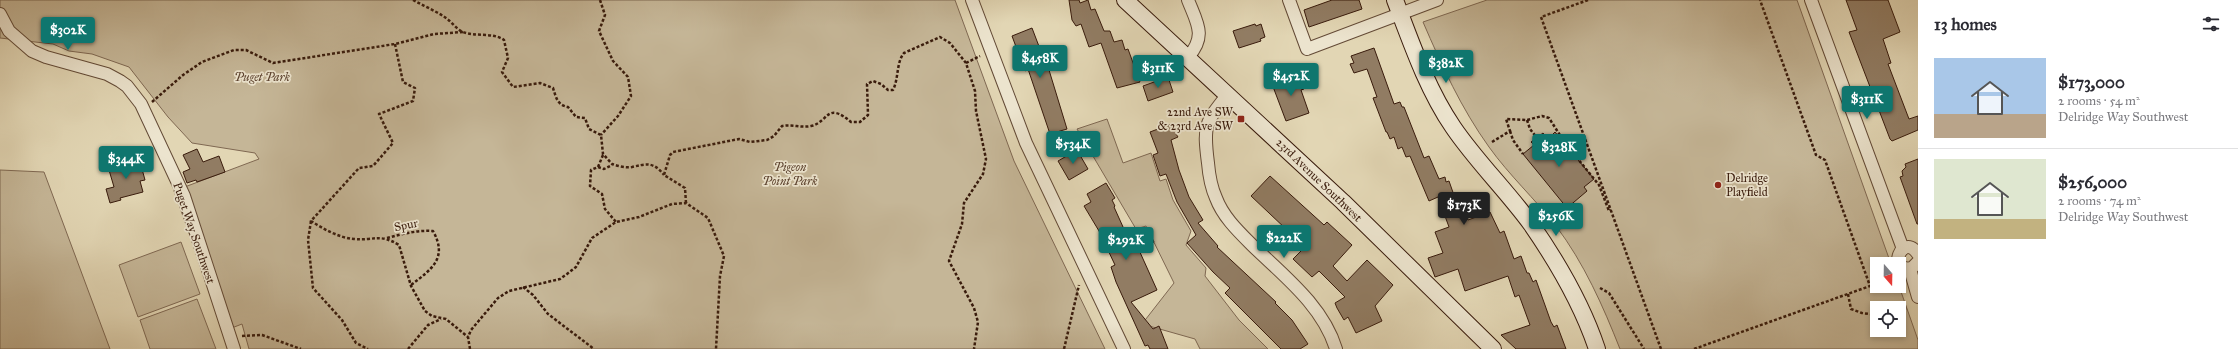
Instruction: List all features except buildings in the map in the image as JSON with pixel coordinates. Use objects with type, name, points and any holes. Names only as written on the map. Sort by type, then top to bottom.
[{"type":"street","points":[[972,0],[1026,143],[1124,349]]},
{"type":"street","name":"23rd Avenue Southwest","points":[[1125,0],[1343,202],[1493,349]]},
{"type":"street","points":[[1188,0],[1199,31],[1199,39],[1197,47],[1188,57]]},
{"type":"street","points":[[1289,0],[1306,49],[1398,7],[1437,0]]},
{"type":"street","points":[[1811,0],[1903,249]]},
{"type":"street","points":[[1398,7],[1426,77],[1452,126],[1492,178],[1530,223],[1562,271],[1589,324],[1598,349]]},
{"type":"street","name":"Puget Way Southwest","points":[[0,14],[9,32],[32,51],[46,57],[107,74],[127,86],[144,109],[184,196],[234,349]]},
{"type":"street","points":[[1228,94],[1209,119],[1205,128],[1209,177],[1216,199],[1227,218],[1240,233],[1305,296],[1320,318],[1336,349]]},
{"type":"street","points":[[1918,254],[1911,248],[1903,249],[1899,253],[1898,260],[1901,266],[1914,266],[1918,296]]},
{"type":"path","points":[[413,0],[447,18],[463,32]]},
{"type":"path","points":[[598,167],[603,154],[601,135],[618,116],[631,96],[628,77],[613,61],[600,31],[605,15],[600,0]]},
{"type":"path","points":[[1588,0],[1541,17],[1661,349]]},
{"type":"path","points":[[1694,349],[1870,286],[1825,160],[1816,155],[1760,0]]},
{"type":"path","points":[[144,109],[183,75],[202,62],[234,50],[246,50],[273,63],[395,44],[434,34],[463,32],[477,33],[485,37],[499,37],[504,40],[508,58],[502,72],[513,87],[540,83],[553,88],[557,100],[563,106],[568,107],[576,117],[585,118],[589,129],[601,135]]},
{"type":"path","points":[[664,175],[670,155],[673,152],[739,139],[750,142],[768,140],[774,136],[782,126],[810,126],[828,114],[844,115],[851,122],[856,123],[864,120],[868,111],[867,84],[873,81],[881,84],[888,90],[893,90],[900,58],[904,53],[940,37],[950,43],[966,63],[975,91],[976,111],[986,159],[983,174],[964,203],[962,224],[949,261],[974,308],[978,322],[974,349]]},
{"type":"path","points":[[368,349],[356,343],[342,320],[313,288],[308,240],[311,221],[359,168],[373,166],[393,143],[379,114],[413,101],[415,88],[403,82],[395,44]]},
{"type":"path","points":[[966,63],[980,56]]},
{"type":"path","points":[[1523,154],[1513,140],[1506,119],[1527,120],[1542,116],[1548,118],[1564,143],[1599,185],[1608,211],[1611,210]]},
{"type":"path","points":[[1527,120],[1530,129],[1537,138]]},
{"type":"path","points":[[1492,142],[1510,131]]},
{"type":"path","points":[[603,154],[612,164],[632,167],[646,163],[659,169],[664,175],[685,188],[686,203]]},
{"type":"path","points":[[612,164],[604,169],[598,167],[591,170],[590,186],[602,194],[605,209],[616,222]]},
{"type":"path","points":[[470,349],[468,337],[471,330],[498,298],[509,291],[522,286],[560,279],[576,267],[592,238],[616,222],[639,217],[672,204],[686,203],[708,218],[724,256],[720,276],[716,349]]},
{"type":"path","name":"Spur","points":[[311,221],[330,231],[354,239],[387,238],[406,233],[426,230],[433,231],[438,239],[441,250],[438,261],[411,285]]},
{"type":"path","points":[[387,238],[399,246],[411,285],[425,312],[432,316],[446,319],[468,337]]},
{"type":"path","points":[[1064,349],[1080,282]]},
{"type":"path","points":[[522,286],[533,295],[548,314],[594,349]]},
{"type":"path","points":[[1600,288],[1609,293],[1644,349]]},
{"type":"path","points":[[1848,294],[1851,309],[1870,314]]},
{"type":"path","points":[[408,349],[428,326],[441,319],[446,319]]},
{"type":"path","points":[[230,336],[262,335],[301,349]]},
{"type":"green space","name":"Pigeon Point Park","points":[[0,0],[955,0],[1014,161],[1105,349],[249,349],[242,324],[224,331],[174,191],[259,159],[255,153],[192,143],[168,117],[129,67],[92,54],[69,51],[53,44],[0,38]]},
{"type":"green space","name":"Delridge Playfield","points":[[1487,0],[1797,0],[1889,257],[1870,257],[1870,293],[1901,293],[1904,301],[1870,301],[1870,337],[1906,337],[1906,306],[1918,340],[1918,349],[1620,349],[1600,301],[1566,240],[1556,226],[1489,147],[1470,117],[1437,55],[1423,22]]},
{"type":"green space","points":[[1107,119],[1123,163],[1151,153],[1160,181],[1166,179],[1173,200],[1191,231],[1186,245],[1206,268],[1205,276],[1239,320],[1268,349],[1200,349],[1195,339],[1142,324],[1174,283],[1146,226],[1136,229],[1077,129]]},
{"type":"green space","points":[[0,170],[44,172],[110,349],[0,349]]},
{"type":"green space","points":[[181,242],[200,294],[138,317],[119,265]]},
{"type":"green space","points":[[197,299],[216,349],[150,349],[140,320]]},
{"type":"place","name":"22nd Ave SW & 23rd Ave SW","points":[[1241,119]]},
{"type":"place","name":"Delridge Playfield","points":[[1718,185]]},
{"type":"park label","name":"Puget Park","points":[[262,77]]}]
